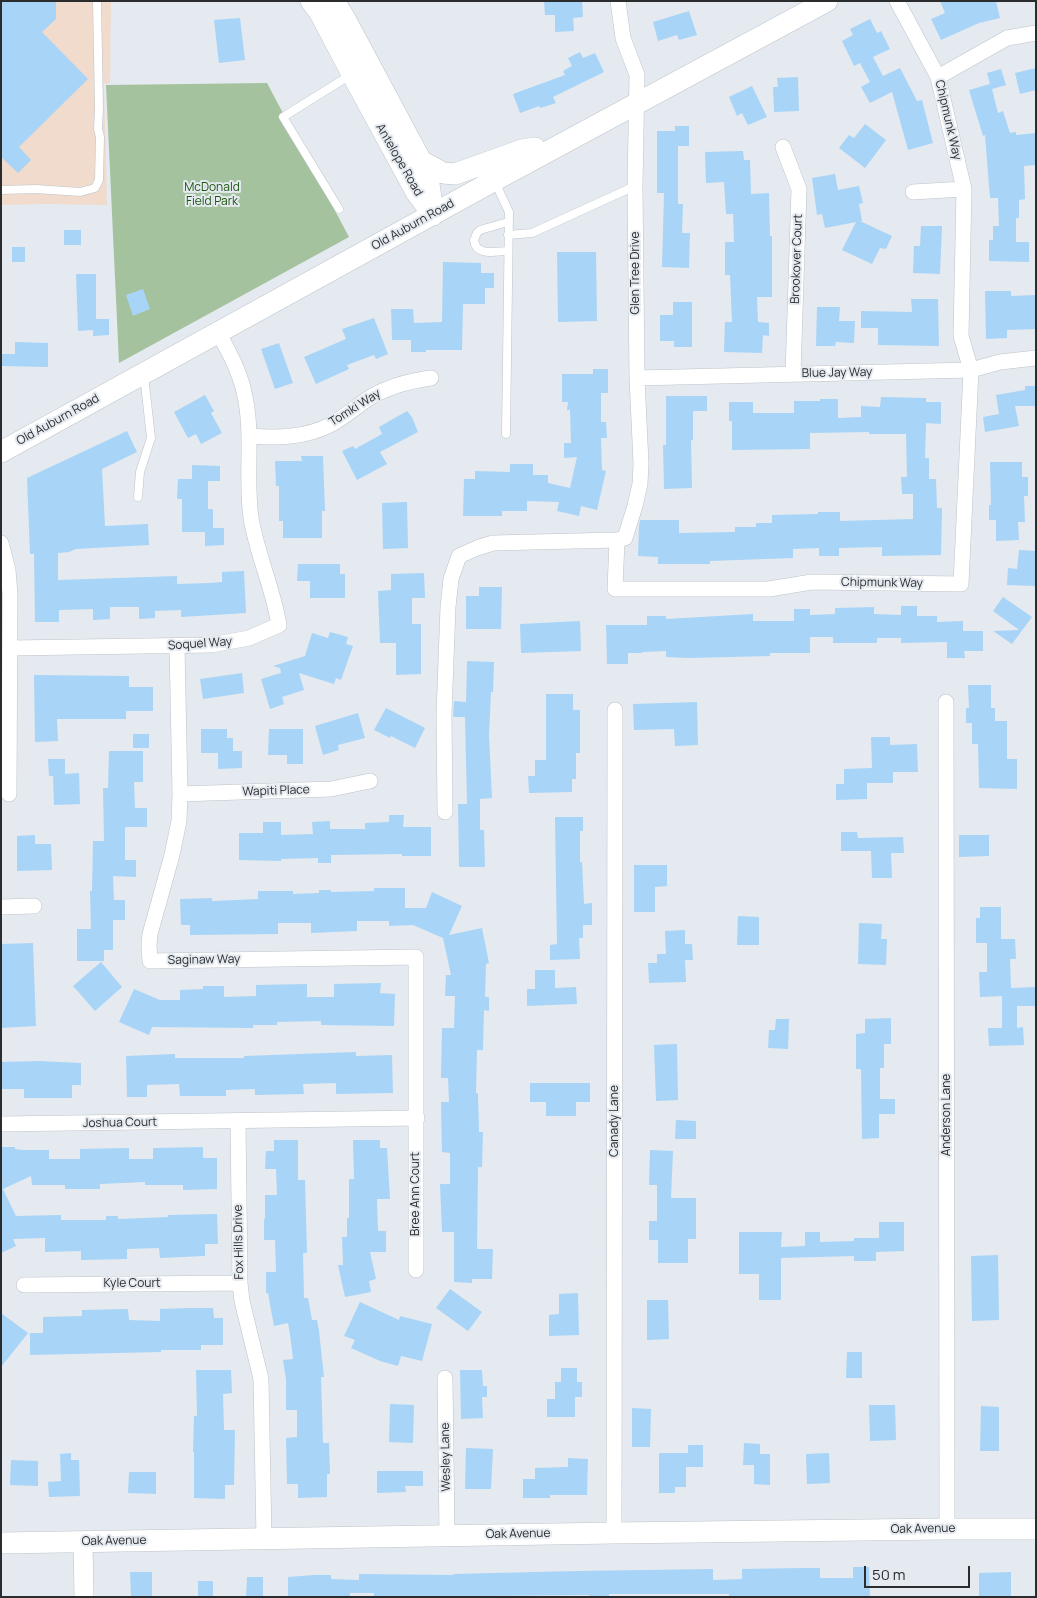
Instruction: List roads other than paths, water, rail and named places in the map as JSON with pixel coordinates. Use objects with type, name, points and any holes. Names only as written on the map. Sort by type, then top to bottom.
[{"type":"main road","name":"Antelope Road","points":[[311,1],[320,13],[416,192],[433,215]]},
{"type":"main road","name":"Antelope Road","points":[[334,1],[421,160],[429,184],[433,215]]},
{"type":"main road","name":"Old Auburn Road","points":[[1,452],[635,104],[805,6],[827,1]]},
{"type":"main road","points":[[421,160],[443,173],[455,174],[522,150],[564,143]]},
{"type":"main road","name":"Oak Avenue","points":[[1,1543],[614,1533],[947,1529],[1036,1530]]},
{"type":"street","name":"Glen Tree Drive","points":[[617,540],[625,538],[635,506],[640,484],[641,463],[637,378],[635,186],[637,75],[623,38],[618,1]]},
{"type":"street","name":"Chipmunk Way","points":[[617,540],[615,589],[769,588],[812,582],[960,584],[971,370],[961,336],[964,189],[938,77],[897,1]]},
{"type":"street","points":[[938,77],[1007,38],[1036,33]]},
{"type":"street","name":"Brookover Court","points":[[783,147],[800,190],[793,374]]},
{"type":"street","points":[[913,192],[964,189]]},
{"type":"street","name":"Soquel Way","points":[[11,648],[211,645],[249,638],[279,625],[275,601],[262,565],[252,523],[247,406],[242,382],[218,332]]},
{"type":"street","name":"Blue Jay Way","points":[[637,378],[971,370],[1000,362],[1036,358]]},
{"type":"street","name":"Tomki Way","points":[[249,436],[288,436],[320,429],[331,425],[367,400],[387,389],[408,382],[431,378]]},
{"type":"street","points":[[445,812],[444,714],[450,579],[460,556],[477,548],[493,544],[617,540]]},
{"type":"street","points":[[1,543],[8,570],[11,648],[9,794]]},
{"type":"street","name":"Saginaw Way","points":[[176,646],[180,794],[178,821],[172,854],[150,934],[150,961],[416,957],[416,1118]]},
{"type":"street","name":"Anderson Lane","points":[[946,702],[947,1529]]},
{"type":"street","name":"Canady Lane","points":[[614,1533],[615,710]]},
{"type":"street","name":"Wapiti Place","points":[[180,794],[332,789],[370,781]]},
{"type":"street","points":[[1,908],[34,906]]},
{"type":"street","points":[[238,1121],[416,1118]]},
{"type":"street","name":"Bree Ann Court","points":[[416,1118],[416,1270]]},
{"type":"street","name":"Joshua Court","points":[[1,1124],[238,1121]]},
{"type":"street","name":"Fox Hills Drive","points":[[238,1121],[240,1283],[242,1301],[261,1378],[264,1539]]},
{"type":"street","name":"Kyle Court","points":[[24,1285],[240,1283]]},
{"type":"street","name":"Wesley Lane","points":[[445,1378],[447,1536]]},
{"type":"street","points":[[83,1542],[84,1597]]},
{"type":"lane","points":[[1,190],[36,189],[80,192],[95,188],[99,180],[100,137],[98,129],[97,1]]},
{"type":"lane","points":[[340,209],[283,117],[352,74]]},
{"type":"lane","points":[[495,180],[509,212],[506,434]]},
{"type":"lane","points":[[508,234],[532,233],[635,186]]},
{"type":"lane","points":[[508,222],[480,230],[474,240],[476,248],[481,251],[508,251]]},
{"type":"lane","points":[[138,496],[140,472],[151,438],[144,373]]},
{"type":"park label","name":"McDonald Field Park","points":[[212,195]]}]
